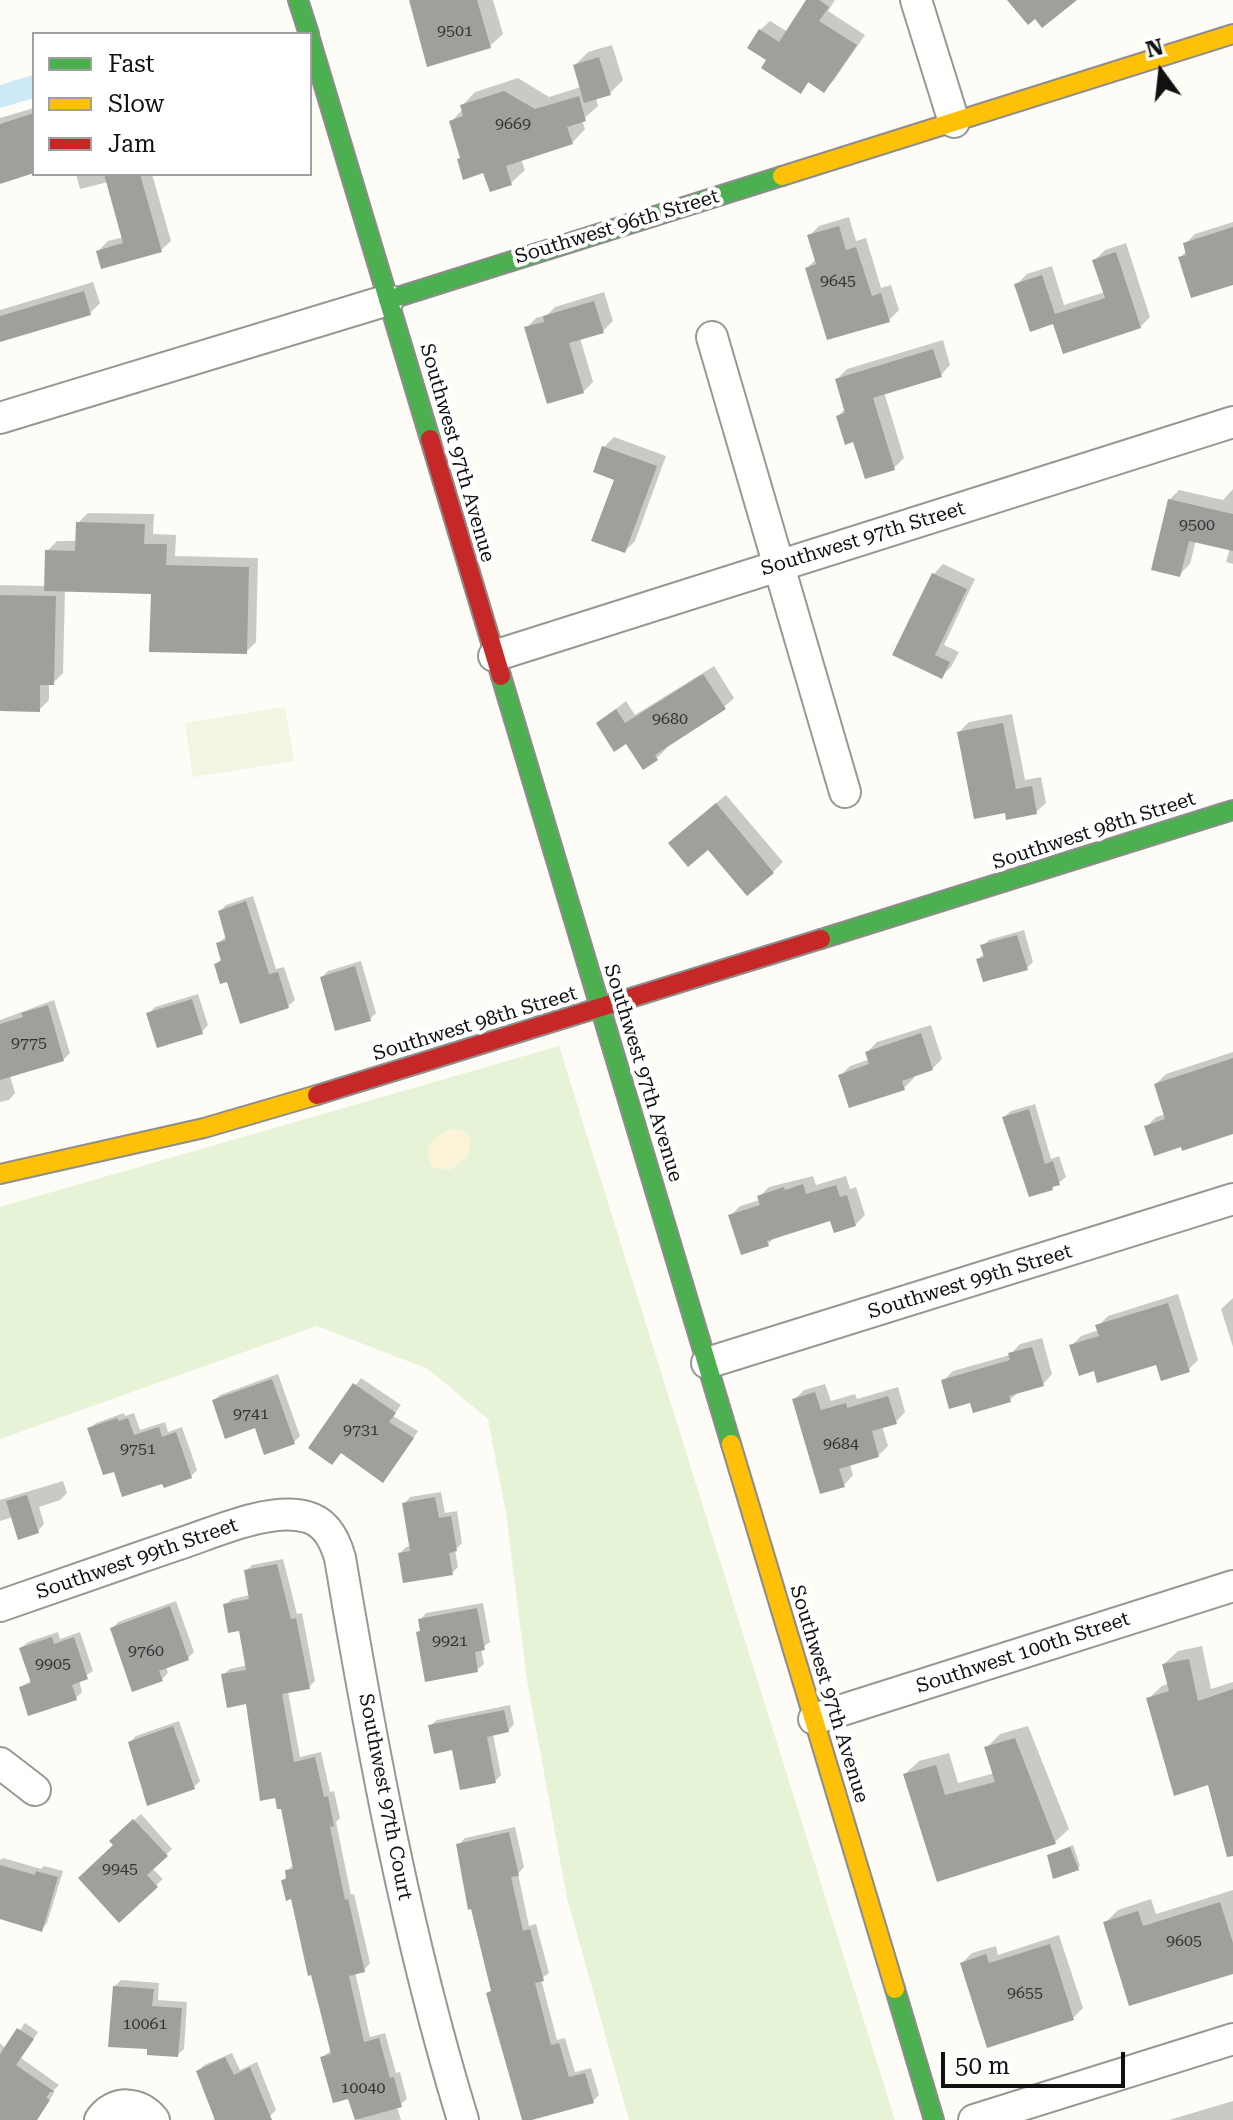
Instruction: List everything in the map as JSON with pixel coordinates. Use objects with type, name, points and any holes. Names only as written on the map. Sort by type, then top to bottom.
[{"type":"street","name":"Southwest 97th Avenue","points":[[298,0],[308,32]]},
{"type":"street","points":[[916,0],[954,122]]},
{"type":"street","name":"Southwest 96th Street","points":[[0,418],[388,300],[1233,34]]},
{"type":"street","name":"Southwest 97th Avenue","points":[[312,46],[934,2120]]},
{"type":"street","points":[[712,337],[845,792]]},
{"type":"street","name":"Southwest 97th Street","points":[[494,656],[1233,422]]},
{"type":"street","name":"Southwest 98th Street","points":[[0,1174],[204,1128],[601,1008],[1233,810]]},
{"type":"street","name":"Southwest 99th Street","points":[[707,1363],[1233,1199]]},
{"type":"street","name":"Southwest 97th Court","points":[[274,1516],[300,1515],[317,1521],[325,1527],[337,1546],[414,1941],[463,2120]]},
{"type":"street","name":"Southwest 99th Street","points":[[0,1606],[255,1519],[274,1516]]},
{"type":"street","name":"Southwest 100th Street","points":[[814,1719],[1233,1586]]},
{"type":"street","points":[[0,1763],[35,1790]]},
{"type":"street","points":[[974,2120],[1233,2039]]},
{"type":"street","points":[[100,2120],[113,2108],[129,2105],[145,2110],[154,2120]]},
{"type":"green space","points":[[285,707],[294,761],[193,777],[185,723]]},
{"type":"green space","points":[[559,1046],[895,2120],[629,2120],[567,1898],[527,1680],[506,1513],[488,1419],[428,1369],[317,1326],[0,1439],[0,1207]]},
{"type":"sand","points":[[451,1129],[461,1130],[471,1139],[468,1157],[450,1170],[432,1167],[428,1153],[430,1143]]},
{"type":"water","points":[[32,75],[32,99],[0,108],[0,85]]},
{"type":"building","points":[[409,0],[477,0],[491,48],[427,67]]},
{"type":"building","points":[[806,0],[819,0],[829,7],[819,21],[857,45],[824,93],[808,82],[801,94],[761,68],[766,60],[747,48],[759,29],[779,42]]},
{"type":"building","points":[[1007,0],[1077,0],[1042,28],[1035,19],[1028,25]]},
{"type":"building","points":[[599,57],[611,95],[584,103],[573,65]]},
{"type":"building","points":[[504,91],[535,109],[579,96],[586,121],[567,127],[573,144],[506,166],[512,185],[490,192],[483,173],[463,180],[449,121],[463,116],[460,105]]},
{"type":"building","points":[[32,114],[32,174],[0,184],[0,124]]},
{"type":"building","points":[[105,176],[141,176],[162,252],[101,269],[96,251],[123,243]]},
{"type":"building","points":[[839,226],[846,250],[856,247],[872,296],[881,293],[890,322],[827,340],[805,268],[816,264],[807,235]]},
{"type":"building","points":[[1233,227],[1233,285],[1191,298],[1178,257],[1186,255],[1183,243]]},
{"type":"building","points":[[1116,252],[1141,328],[1063,354],[1053,324],[1030,332],[1014,284],[1042,275],[1055,314],[1105,298],[1092,260]]},
{"type":"building","points":[[84,291],[91,315],[0,342],[0,316]]},
{"type":"building","points":[[594,301],[604,333],[569,343],[584,393],[547,404],[524,327],[544,322],[543,316]]},
{"type":"building","points":[[933,349],[942,377],[873,398],[895,470],[865,479],[853,442],[845,445],[836,416],[845,413],[835,379]]},
{"type":"building","points":[[602,446],[657,466],[625,553],[591,541],[614,480],[593,472]]},
{"type":"building","points":[[1168,499],[1233,514],[1233,551],[1189,541],[1180,577],[1151,570]]},
{"type":"building","points":[[76,522],[145,524],[144,544],[167,544],[166,565],[249,567],[247,654],[149,652],[151,594],[44,591],[45,550],[75,551]]},
{"type":"building","points":[[932,573],[967,589],[935,655],[950,662],[942,679],[892,655]]},
{"type":"building","points":[[0,595],[56,596],[54,685],[40,685],[40,712],[0,711]]},
{"type":"building","points":[[703,674],[726,709],[655,755],[658,760],[643,770],[626,744],[614,752],[596,723],[616,709],[625,723]]},
{"type":"building","points":[[1003,723],[1016,789],[1032,786],[1037,814],[1006,820],[1005,813],[974,819],[957,732]]},
{"type":"building","points":[[716,803],[774,873],[747,896],[708,850],[688,867],[668,843]]},
{"type":"building","points":[[246,901],[269,974],[278,972],[289,1008],[240,1024],[227,982],[220,984],[214,964],[221,961],[216,943],[226,940],[218,911]]},
{"type":"building","points":[[1017,935],[1028,970],[983,982],[976,959],[984,957],[980,945]]},
{"type":"building","points":[[355,966],[371,1021],[335,1031],[320,977]]},
{"type":"building","points":[[192,999],[203,1034],[157,1048],[146,1013]]},
{"type":"building","points":[[48,1005],[64,1061],[0,1080],[0,1024],[23,1017],[21,1013]]},
{"type":"building","points":[[921,1033],[933,1070],[902,1081],[905,1090],[849,1108],[838,1075],[869,1064],[865,1052]]},
{"type":"building","points":[[1233,1058],[1233,1134],[1182,1151],[1181,1147],[1154,1156],[1144,1126],[1165,1119],[1154,1084]]},
{"type":"building","points":[[1029,1109],[1045,1164],[1053,1161],[1060,1185],[1029,1197],[1002,1117]]},
{"type":"building","points":[[803,1184],[806,1194],[836,1185],[840,1197],[847,1195],[856,1226],[834,1233],[830,1221],[767,1241],[769,1246],[741,1255],[728,1215],[760,1205],[757,1196]]},
{"type":"building","points":[[1168,1303],[1190,1372],[1161,1381],[1156,1365],[1097,1383],[1094,1371],[1079,1376],[1069,1345],[1099,1336],[1095,1325]]},
{"type":"building","points":[[1032,1347],[1044,1386],[1009,1396],[1011,1402],[973,1413],[970,1403],[949,1409],[941,1380],[1010,1360],[1008,1353]]},
{"type":"building","points":[[272,1379],[295,1444],[264,1455],[255,1428],[225,1439],[212,1400]]},
{"type":"building","points":[[353,1383],[396,1413],[389,1422],[414,1438],[383,1483],[341,1453],[332,1465],[308,1448]]},
{"type":"building","points":[[815,1392],[821,1410],[846,1403],[847,1408],[888,1396],[897,1424],[872,1431],[879,1457],[839,1469],[845,1487],[820,1494],[792,1399]]},
{"type":"building","points":[[117,1418],[119,1421],[128,1418],[134,1435],[159,1427],[162,1437],[176,1432],[192,1478],[122,1497],[114,1472],[103,1475],[87,1428]]},
{"type":"building","points":[[27,1495],[39,1533],[18,1540],[6,1501]]},
{"type":"building","points":[[435,1497],[439,1518],[451,1516],[457,1551],[449,1553],[453,1575],[403,1583],[398,1553],[410,1551],[402,1503]]},
{"type":"building","points":[[277,1564],[291,1619],[296,1618],[310,1689],[282,1694],[294,1762],[315,1757],[324,1797],[328,1796],[334,1826],[330,1827],[345,1900],[348,1899],[365,1972],[349,1976],[364,2042],[379,2038],[402,2107],[355,2120],[348,2099],[333,2103],[320,2057],[331,2054],[311,1975],[308,1976],[291,1899],[286,1901],[281,1880],[286,1879],[285,1870],[293,1869],[281,1809],[277,1809],[275,1798],[260,1801],[246,1704],[227,1708],[221,1674],[246,1670],[239,1631],[228,1633],[223,1604],[249,1599],[244,1570]]},
{"type":"building","points":[[170,1606],[189,1660],[159,1671],[163,1681],[132,1692],[110,1628]]},
{"type":"building","points":[[477,1608],[485,1650],[475,1652],[478,1672],[425,1682],[416,1632],[420,1631],[418,1619]]},
{"type":"building","points":[[52,1637],[54,1644],[74,1637],[88,1679],[72,1685],[77,1700],[28,1716],[19,1687],[31,1683],[19,1648]]},
{"type":"building","points":[[1189,1659],[1198,1701],[1233,1689],[1233,1856],[1227,1857],[1208,1785],[1174,1796],[1146,1698],[1169,1691],[1162,1664]]},
{"type":"building","points":[[504,1710],[509,1732],[487,1737],[496,1783],[460,1790],[452,1750],[434,1754],[428,1725]]},
{"type":"building","points":[[173,1726],[195,1789],[147,1806],[128,1742]]},
{"type":"building","points":[[1015,1738],[1056,1844],[937,1882],[903,1774],[936,1765],[945,1795],[995,1782],[984,1747]]},
{"type":"building","points":[[133,1819],[168,1856],[147,1875],[158,1887],[119,1923],[78,1878],[113,1845],[109,1841]]},
{"type":"building","points":[[509,1832],[519,1876],[511,1877],[523,1931],[530,1929],[544,1981],[535,1983],[551,2045],[559,2043],[569,2077],[585,2073],[594,2103],[532,2120],[522,2120],[486,1993],[491,1991],[471,1909],[468,1910],[456,1844]]},
{"type":"building","points":[[1070,1847],[1079,1870],[1053,1879],[1047,1855]]},
{"type":"building","points":[[0,1865],[35,1875],[36,1871],[58,1877],[42,1932],[0,1919]]},
{"type":"building","points":[[1220,1902],[1233,1943],[1233,1974],[1129,2006],[1103,1922],[1138,1911],[1143,1926]]},
{"type":"building","points":[[1050,1944],[1074,2020],[987,2048],[960,1963],[986,1954],[989,1963]]},
{"type":"building","points":[[113,1986],[154,1989],[152,2006],[182,2008],[178,2057],[147,2055],[147,2049],[108,2047]]},
{"type":"building","points":[[17,2028],[34,2039],[16,2065],[55,2092],[50,2092],[46,2098],[50,2100],[37,2120],[0,2120],[0,2054]]},
{"type":"building","points":[[225,2057],[234,2075],[250,2067],[272,2120],[215,2120],[196,2071]]},
{"type":"traffic: fast","points":[[298,0],[308,32]]},
{"type":"traffic: fast","points":[[312,46],[430,439]]},
{"type":"traffic: fast","points":[[388,300],[782,176]]},
{"type":"traffic: fast","points":[[501,676],[731,1444]]},
{"type":"traffic: fast","points":[[821,939],[1233,810]]},
{"type":"traffic: fast","points":[[895,1989],[934,2120]]},
{"type":"traffic: slow","points":[[782,176],[1233,34]]},
{"type":"traffic: slow","points":[[0,1174],[204,1128],[317,1095]]},
{"type":"traffic: slow","points":[[731,1444],[895,1989]]},
{"type":"traffic: jam","points":[[430,439],[501,676]]},
{"type":"traffic: jam","points":[[317,1095],[821,939]]}]
